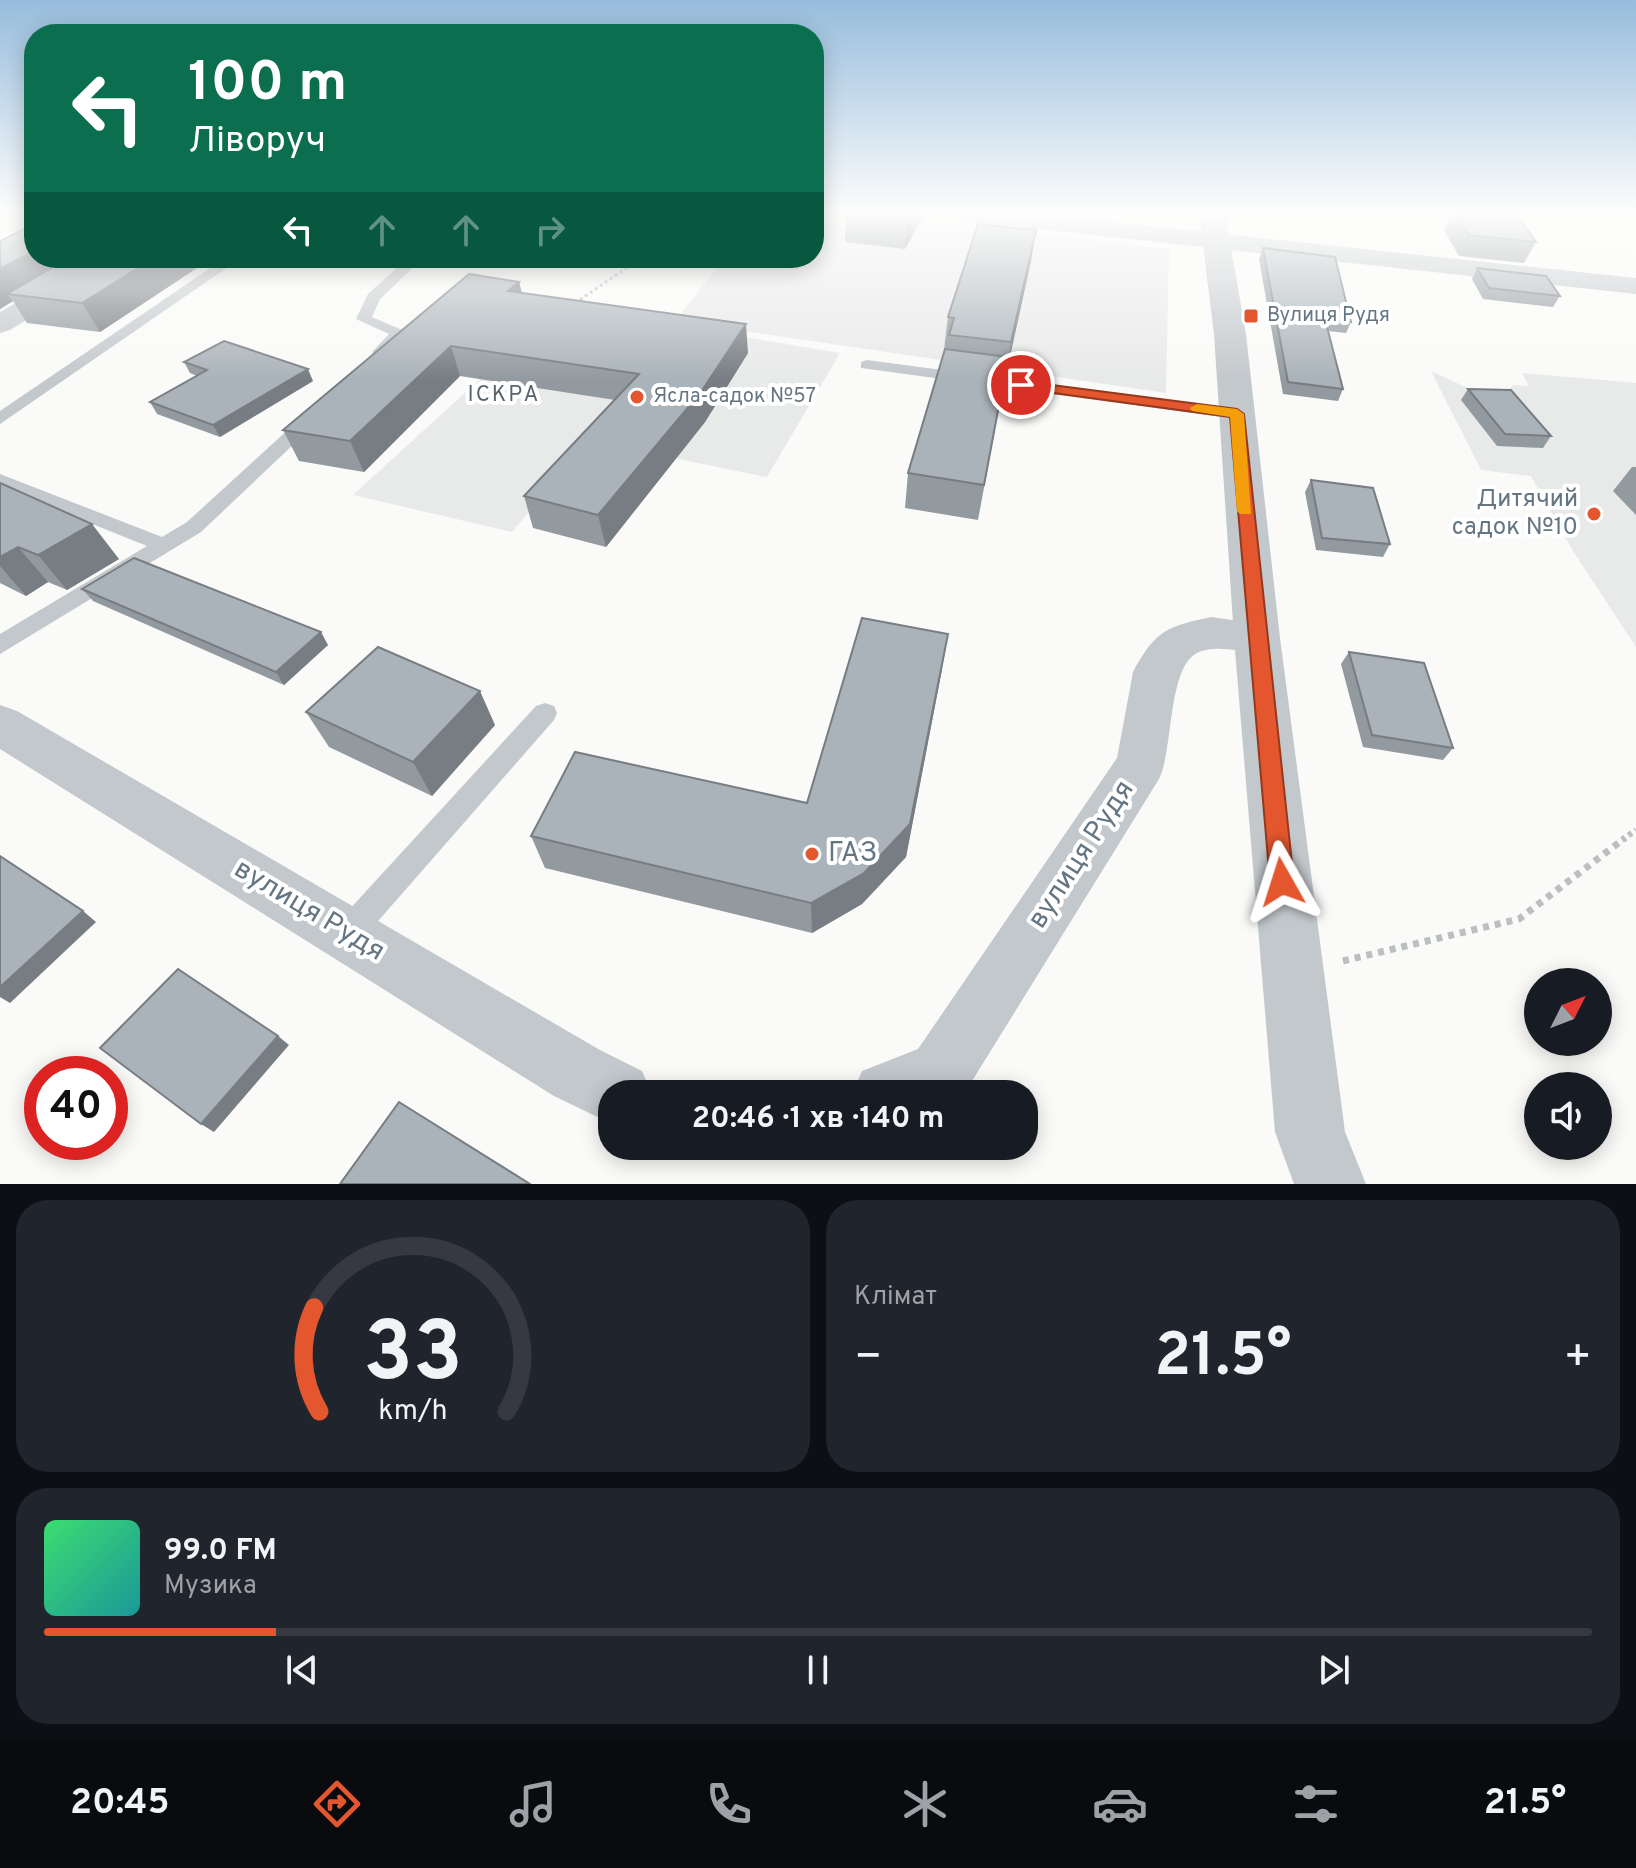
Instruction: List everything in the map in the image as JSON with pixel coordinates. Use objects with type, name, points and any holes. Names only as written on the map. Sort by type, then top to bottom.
[{"type":"street","points":[[0,324],[94,269]]},
{"type":"street","points":[[1221,269],[1291,973],[1310,1132],[1330,1184]]},
{"type":"street","points":[[1515,269],[1636,286]]},
{"type":"street","name":"вулиця Рудя","points":[[922,1080],[940,1073],[1141,764],[1156,672],[1181,640],[1211,633],[1257,638]]},
{"type":"street","name":"вулиця Рудя","points":[[0,725],[598,1084]]},
{"type":"lane","points":[[0,419],[218,269]]},
{"type":"lane","points":[[369,364],[399,332],[364,319],[373,297],[404,269]]},
{"type":"lane","points":[[867,365],[1237,414]]},
{"type":"lane","points":[[0,645],[194,527],[318,411]]},
{"type":"lane","points":[[0,480],[163,545]]},
{"type":"lane","points":[[347,934],[545,713]]},
{"type":"path","points":[[573,305],[625,269]]},
{"type":"path","points":[[1291,973],[1519,919],[1636,830]]},
{"type":"shaded area","points":[[716,269],[1169,269],[1166,393],[675,321]]},
{"type":"shaded area","name":"Ясла-садок №57","points":[[560,306],[840,353],[767,477],[590,441],[512,532],[353,495]]},
{"type":"shaded area","name":"Дитячий садок №10","points":[[1431,371],[1487,397],[1500,396],[1514,385],[1529,386],[1522,373],[1636,383],[1636,647],[1573,551],[1531,476],[1481,470]]},
{"type":"building","points":[[50,269],[136,269],[82,303],[7,294]]},
{"type":"building","points":[[963,269],[1027,269],[1011,342],[949,335],[954,318],[948,317]]},
{"type":"building","points":[[1267,269],[1338,269],[1351,322],[1325,319],[1343,389],[1288,382]]},
{"type":"building","points":[[1478,269],[1546,276],[1560,296],[1489,288]]},
{"type":"building","points":[[469,274],[519,282],[508,291],[746,324],[701,392],[598,515],[524,496],[639,374],[451,346],[350,441],[283,430]]},
{"type":"building","points":[[224,341],[308,369],[213,425],[150,402],[207,370],[184,362]]},
{"type":"building","points":[[945,349],[1008,357],[984,485],[908,473]]},
{"type":"building","points":[[1468,389],[1511,390],[1551,436],[1505,434]]},
{"type":"building","points":[[1311,480],[1373,488],[1390,544],[1322,538]]},
{"type":"building","points":[[0,483],[92,524],[38,555],[18,547],[0,557]]},
{"type":"building","points":[[134,558],[321,632],[276,672],[82,589]]},
{"type":"building","points":[[862,618],[948,634],[910,824],[864,873],[811,903],[531,836],[575,752],[807,803]]},
{"type":"building","points":[[378,647],[480,691],[413,762],[306,712]]},
{"type":"building","points":[[1349,652],[1424,663],[1453,748],[1372,735]]},
{"type":"building","points":[[0,856],[83,911],[0,987]]},
{"type":"building","points":[[178,969],[278,1036],[201,1124],[128,1069],[128,1056],[111,1056],[100,1048]]},
{"type":"building","points":[[399,1102],[530,1184],[340,1184]]},
{"type":"slow traffic","points":[[1197,408],[1237,414],[1246,511]]},
{"type":"place","name":"Вулиця Рудя","points":[[1251,316]]},
{"type":"place","name":"Ясла-садок №57","points":[[637,397]]},
{"type":"place","name":"Дитячий садок №10","points":[[1594,514]]},
{"type":"place","name":"ГАЗ","points":[[812,854]]},
{"type":"district","name":"ІСКРА","points":[[504,395]]},
{"type":"route","points":[[1021,385],[1237,414],[1282,882]]}]
